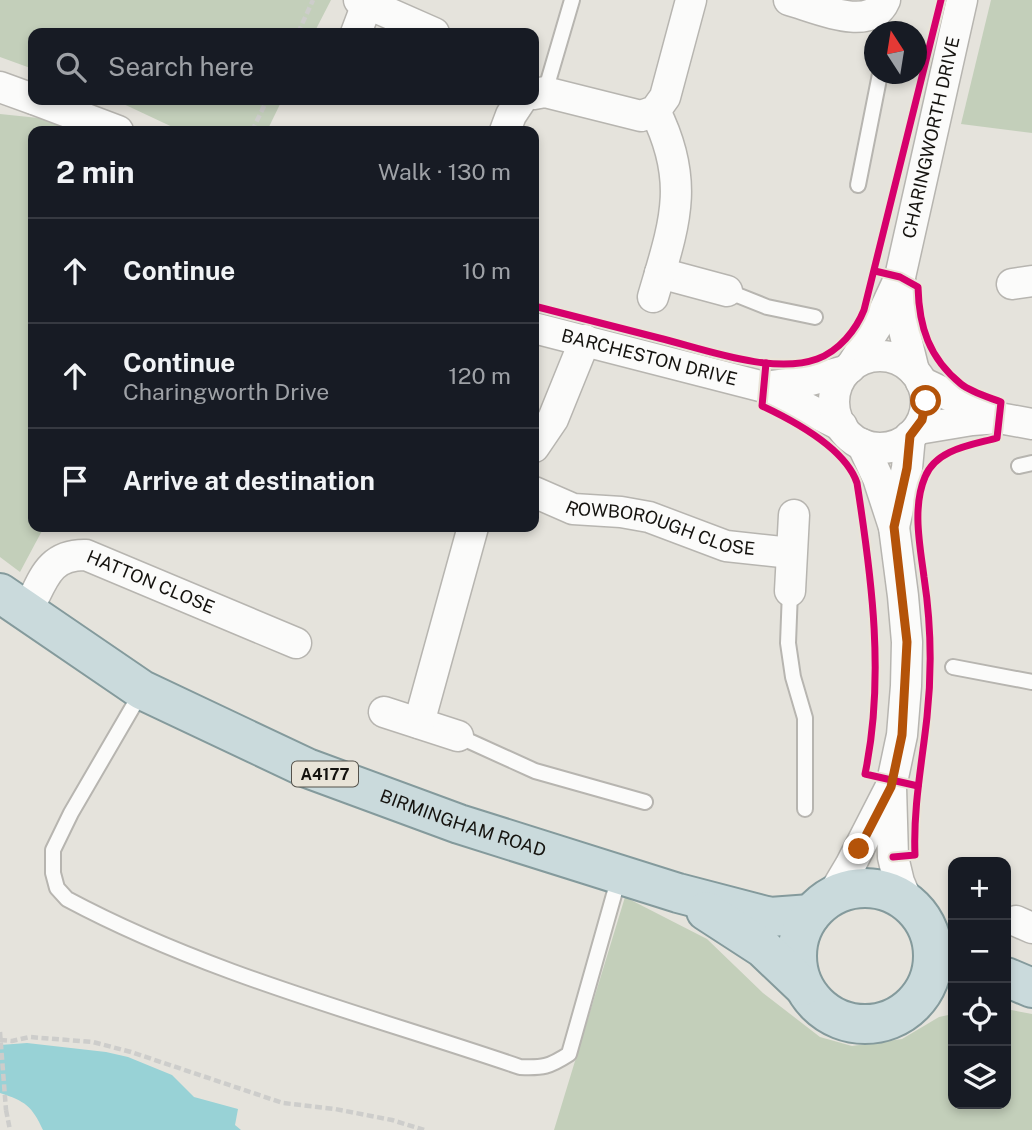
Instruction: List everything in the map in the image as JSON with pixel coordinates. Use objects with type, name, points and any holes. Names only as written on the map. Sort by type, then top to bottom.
[{"type":"highway","name":"BIRMINGHAM ROAD","points":[[14,602],[142,690],[307,768],[459,824],[678,893],[771,917],[821,906],[849,890],[868,888],[887,892],[930,927],[934,951],[932,973],[938,991],[891,1020],[871,1025],[850,1023],[831,1016],[815,1003],[803,986],[763,948],[678,893]]},
{"type":"highway","points":[[803,986],[797,965],[798,944],[803,929],[821,906]]},
{"type":"highway","points":[[1011,979],[1032,988]]},
{"type":"highway","points":[[1011,993],[1032,995]]},
{"type":"street","points":[[539,96],[641,116],[654,111],[665,97],[691,0]]},
{"type":"street","points":[[789,0],[856,18],[881,15]]},
{"type":"street","name":"CHARINGWORTH DRIVE","points":[[847,370],[878,324],[900,276],[962,0]]},
{"type":"street","points":[[359,28],[375,4],[424,28]]},
{"type":"street","points":[[0,87],[28,97]]},
{"type":"street","points":[[50,105],[105,126]]},
{"type":"street","points":[[507,126],[511,115],[522,105]]},
{"type":"street","points":[[654,111],[671,148],[676,174],[675,211],[656,285],[727,290]]},
{"type":"street","name":"CHARINGWORTH DRIVE","points":[[900,276],[902,326],[918,376]]},
{"type":"street","name":"BARCHESTON DRIVE","points":[[539,329],[764,387],[852,435]]},
{"type":"street","points":[[543,414],[585,340]]},
{"type":"street","points":[[930,927],[899,882],[893,857],[891,787],[902,735],[907,642],[894,527],[878,478],[836,414],[834,401],[836,388],[847,370],[870,357],[882,356],[894,358],[918,376],[999,418]]},
{"type":"street","name":"BARCHESTON DRIVE","points":[[764,387],[807,381],[847,370]]},
{"type":"street","points":[[894,527],[914,433],[925,411],[926,401],[918,376]]},
{"type":"street","points":[[852,435],[875,448],[900,444],[914,433],[947,422],[999,418],[1032,424]]},
{"type":"street","name":"ROWBOROUGH CLOSE","points":[[539,494],[573,509],[649,517],[726,546],[791,553]]},
{"type":"street","points":[[790,591],[794,515]]},
{"type":"street","points":[[419,723],[472,532]]},
{"type":"street","name":"HATTON CLOSE","points":[[14,602],[52,565],[66,556],[86,555],[296,643]]},
{"type":"street","points":[[384,712],[458,736]]},
{"type":"street","points":[[821,906],[850,866],[891,787]]},
{"type":"lane","points":[[539,80],[572,0]]},
{"type":"lane","points":[[858,185],[878,84]]},
{"type":"lane","points":[[727,290],[767,307],[816,317]]},
{"type":"lane","points":[[790,591],[788,643],[793,677],[805,718],[805,809]]},
{"type":"lane","points":[[953,667],[1032,682]]},
{"type":"lane","points":[[142,690],[71,813],[53,850],[53,873],[57,888],[67,899],[191,956],[520,1067],[541,1068],[551,1066],[569,1054],[620,875]]},
{"type":"lane","points":[[458,736],[535,771],[645,802]]},
{"type":"path","points":[[300,28],[313,0]]},
{"type":"path","points":[[254,126],[265,105]]},
{"type":"path","points":[[0,1032],[10,1130]]},
{"type":"path","points":[[0,1040],[12,1041],[30,1037],[93,1042],[283,1103],[335,1109],[424,1130]]},
{"type":"green space","points":[[0,0],[331,0],[317,28],[28,28],[28,67],[0,57]]},
{"type":"green space","points":[[991,0],[1032,0],[1032,133],[961,124]]},
{"type":"green space","points":[[126,105],[280,105],[269,126],[170,126]]},
{"type":"green space","points":[[0,114],[58,120],[72,126],[28,126],[28,532],[41,532],[20,572],[0,557]]},
{"type":"green space","points":[[625,897],[707,939],[763,993],[820,1037],[852,1046],[902,1039],[939,1017],[948,1015],[948,1109],[1011,1109],[1011,1010],[1032,1014],[1032,1130],[554,1130]]},
{"type":"water","points":[[27,1043],[128,1057],[172,1075],[194,1097],[238,1109],[235,1125],[241,1130],[43,1130],[27,1106],[0,1093],[0,1045]]},
{"type":"cycle path","points":[[539,307],[738,359],[780,364],[799,363],[817,359],[832,351],[851,332],[864,310],[941,0]]},
{"type":"cycle path","points":[[875,271],[900,277],[918,287],[924,328],[941,364],[965,387],[1001,402],[997,438],[966,446],[937,460],[925,477],[921,489],[918,527],[929,629],[929,700],[917,803],[915,855],[893,857]]},
{"type":"cycle path","points":[[766,363],[762,406],[789,419],[830,447],[842,458],[857,483],[871,592],[875,665],[871,738],[865,774],[918,786]]},
{"type":"route","points":[[859,849],[891,787],[902,735],[907,642],[894,527],[907,468],[910,436],[918,429],[926,401]]}]
